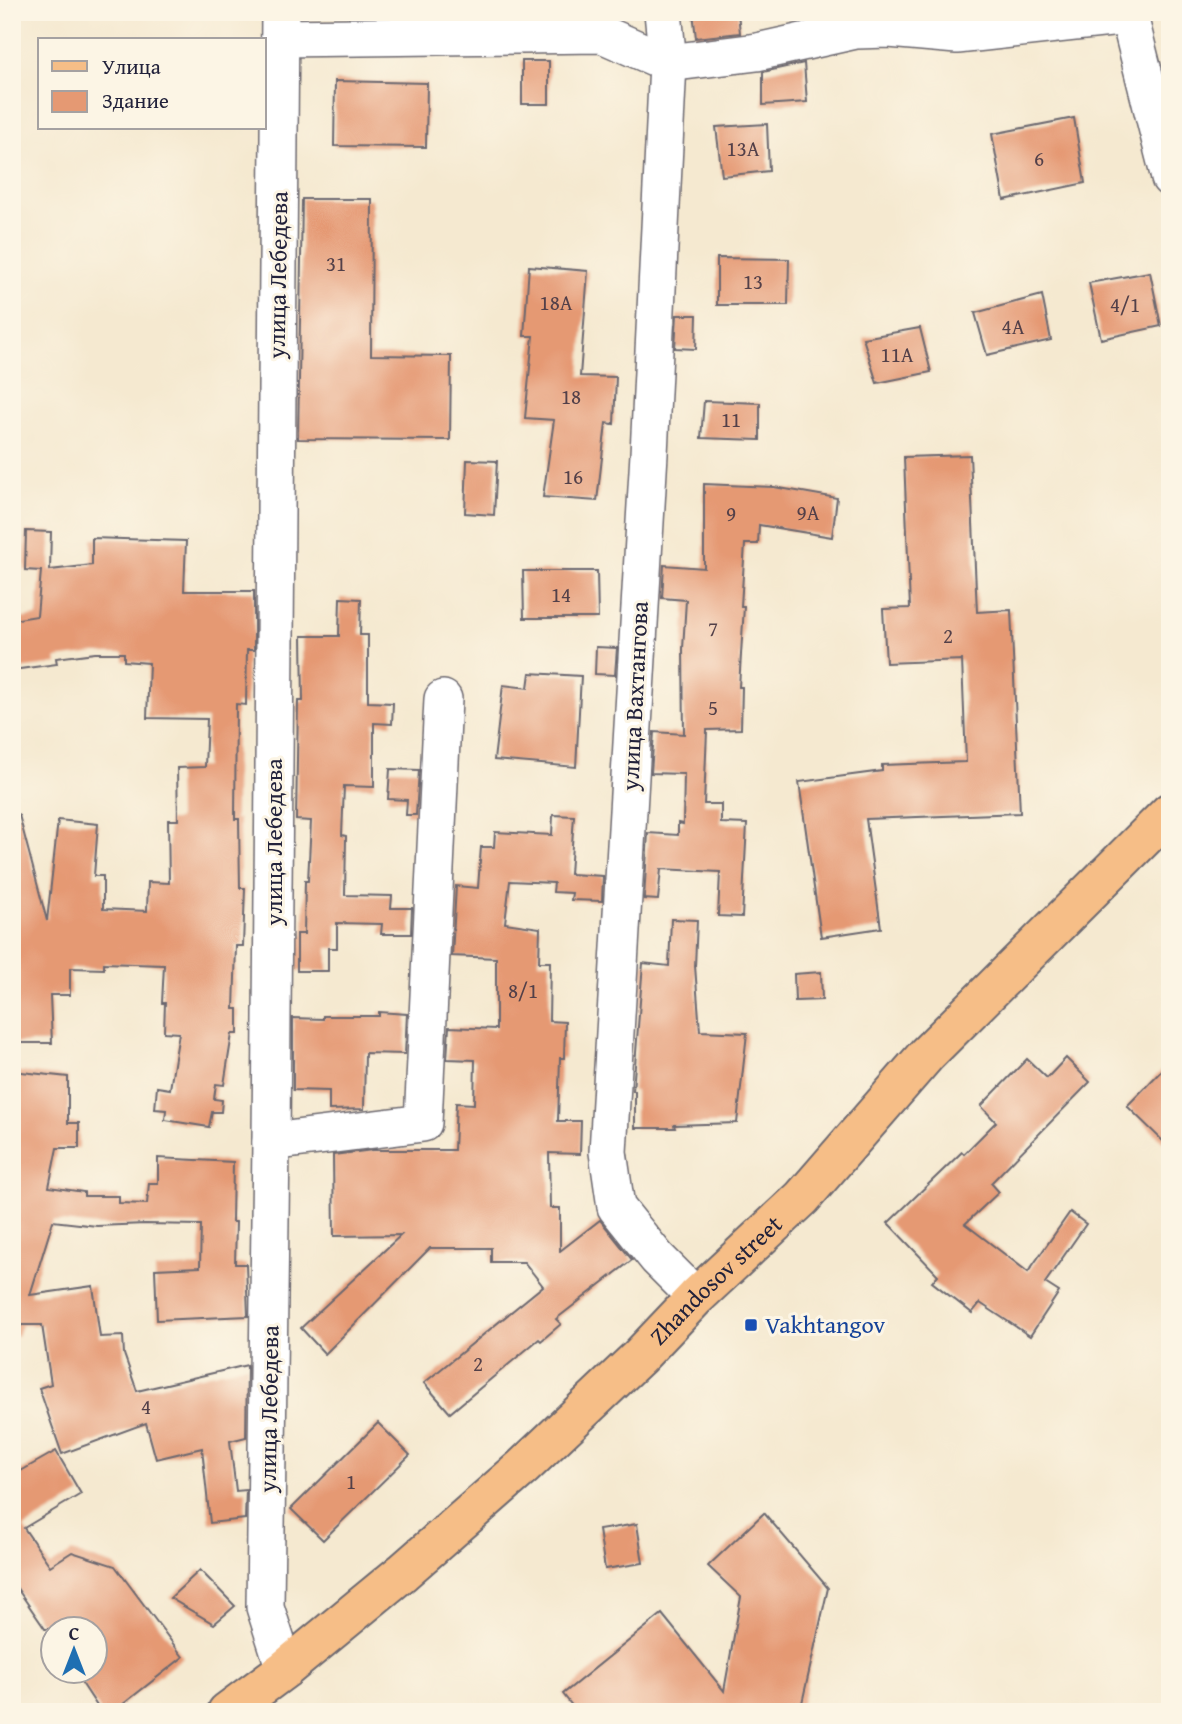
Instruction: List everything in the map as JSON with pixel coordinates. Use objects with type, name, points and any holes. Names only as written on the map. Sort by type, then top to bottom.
[{"type":"main road","name":"Zhandosov street","points":[[246,1705],[523,1467],[639,1357],[696,1297],[802,1198],[943,1037],[1170,812]]},
{"type":"street","name":"улица Вахтангова","points":[[663,12],[668,63],[649,454],[608,1152],[616,1207],[657,1258],[696,1297]]},
{"type":"street","points":[[280,25],[602,34],[668,63],[757,52],[854,21],[889,29],[957,36],[1128,14],[1168,161]]},
{"type":"street","name":"улица Лебедева","points":[[280,25],[265,1607],[285,1669]]},
{"type":"street","points":[[271,1142],[423,1123],[443,699]]},
{"type":"building","points":[[693,12],[738,12],[740,33],[696,38]]},
{"type":"building","points":[[522,61],[549,61],[549,104],[522,104]]},
{"type":"building","points":[[804,63],[807,102],[763,105],[763,72]]},
{"type":"building","points":[[335,81],[427,83],[426,147],[334,146]]},
{"type":"building","points":[[1074,118],[1085,183],[1004,200],[992,134]]},
{"type":"building","points":[[767,124],[769,171],[722,176],[716,127]]},
{"type":"building","points":[[302,199],[372,199],[371,355],[451,356],[450,440],[298,439]]},
{"type":"building","points":[[717,258],[789,259],[788,305],[717,305]]},
{"type":"building","points":[[529,266],[588,271],[580,376],[616,377],[614,424],[606,423],[597,501],[543,497],[554,420],[525,418],[533,336],[524,336]]},
{"type":"building","points":[[1150,272],[1161,326],[1101,339],[1089,283]]},
{"type":"building","points":[[1042,295],[1051,340],[987,355],[975,313]]},
{"type":"building","points":[[677,315],[697,315],[696,349],[675,348]]},
{"type":"building","points":[[920,328],[931,372],[877,383],[863,338]]},
{"type":"building","points":[[704,401],[760,403],[760,440],[701,438]]},
{"type":"building","points":[[970,455],[977,612],[1011,610],[1020,813],[866,819],[881,928],[821,937],[799,782],[882,771],[882,765],[966,762],[962,660],[886,663],[883,609],[910,608],[904,457]]},
{"type":"building","points":[[467,460],[497,461],[494,515],[465,513]]},
{"type":"building","points":[[704,484],[774,487],[837,498],[832,537],[759,525],[758,544],[745,544],[739,687],[742,687],[741,729],[707,730],[704,804],[721,804],[721,823],[747,824],[742,917],[718,916],[720,872],[661,869],[658,900],[644,899],[648,833],[678,835],[678,823],[683,824],[684,774],[651,773],[654,732],[684,734],[683,649],[686,600],[662,598],[664,565],[704,568]]},
{"type":"building","points":[[26,531],[51,532],[50,570],[92,565],[92,538],[186,541],[184,591],[254,591],[254,650],[247,650],[246,705],[236,704],[235,819],[239,819],[240,888],[245,888],[243,946],[236,946],[234,1009],[238,1009],[238,1034],[232,1034],[224,1085],[216,1084],[214,1099],[222,1100],[221,1112],[212,1112],[209,1127],[165,1120],[166,1110],[155,1109],[157,1087],[170,1089],[179,1033],[164,1032],[164,965],[104,963],[104,969],[70,968],[70,995],[50,995],[52,1043],[14,1043],[12,816],[19,815],[47,921],[58,820],[98,824],[94,876],[103,876],[103,909],[147,911],[148,882],[169,883],[168,820],[178,820],[177,768],[205,767],[207,719],[147,718],[149,663],[124,661],[124,653],[95,653],[56,658],[57,664],[12,670],[12,620],[37,616],[41,571],[25,570]]},
{"type":"building","points":[[523,571],[597,571],[598,618],[524,618]]},
{"type":"building","points":[[340,598],[361,599],[360,635],[368,635],[368,702],[393,703],[392,724],[374,723],[374,787],[344,786],[342,835],[346,836],[345,895],[392,896],[391,908],[412,908],[411,934],[381,934],[382,924],[337,923],[337,948],[328,948],[328,971],[297,971],[297,934],[304,934],[305,881],[308,881],[311,821],[296,820],[298,701],[303,701],[302,636],[339,636]]},
{"type":"building","points":[[596,647],[617,648],[615,675],[595,674]]},
{"type":"building","points":[[530,673],[581,676],[576,767],[494,760],[503,685],[528,688]]},
{"type":"building","points":[[390,769],[419,770],[416,815],[406,815],[407,800],[388,799]]},
{"type":"building","points":[[553,815],[574,816],[570,874],[603,876],[602,901],[571,900],[572,893],[553,892],[554,883],[510,881],[505,923],[540,928],[539,962],[550,962],[549,1021],[565,1022],[564,1058],[560,1058],[558,1121],[581,1121],[580,1154],[549,1153],[550,1208],[560,1208],[560,1251],[600,1220],[632,1260],[556,1319],[561,1324],[450,1413],[424,1383],[543,1286],[524,1262],[491,1262],[491,1248],[430,1248],[325,1354],[301,1328],[401,1235],[334,1236],[333,1155],[373,1150],[454,1150],[456,1103],[474,1104],[475,1060],[447,1059],[449,1027],[496,1029],[496,958],[452,956],[456,886],[478,888],[481,847],[494,847],[495,832],[552,835]]},
{"type":"building","points":[[671,919],[697,920],[695,966],[700,1031],[747,1033],[737,1123],[635,1128],[633,1091],[643,963],[669,966]]},
{"type":"building","points":[[821,972],[822,1000],[795,1001],[794,974]]},
{"type":"building","points":[[379,1012],[407,1014],[405,1054],[365,1053],[364,1109],[329,1110],[329,1091],[293,1090],[293,1018],[379,1016]]},
{"type":"building","points":[[1066,1058],[1090,1082],[991,1183],[999,1192],[965,1224],[1028,1272],[1070,1212],[1086,1224],[1045,1283],[1059,1292],[1030,1336],[980,1303],[972,1313],[932,1282],[938,1275],[888,1223],[996,1122],[981,1106],[1027,1059],[1047,1078]]},
{"type":"building","points":[[1170,1062],[1170,1148],[1127,1106]]},
{"type":"building","points":[[12,1071],[68,1077],[68,1123],[79,1123],[79,1148],[57,1148],[49,1187],[84,1192],[84,1196],[119,1196],[119,1203],[147,1204],[149,1183],[158,1183],[158,1158],[233,1162],[232,1222],[236,1222],[235,1264],[246,1264],[248,1316],[157,1320],[155,1269],[200,1267],[201,1225],[97,1226],[53,1221],[30,1295],[93,1286],[100,1337],[123,1336],[124,1354],[137,1391],[247,1365],[246,1437],[230,1441],[236,1491],[246,1490],[245,1519],[210,1523],[202,1448],[156,1459],[146,1423],[62,1454],[39,1388],[51,1384],[42,1325],[21,1325],[17,1336],[12,1335]]},
{"type":"building","points":[[378,1423],[410,1455],[323,1540],[291,1509]]},
{"type":"building","points":[[56,1451],[81,1494],[24,1528],[50,1566],[72,1552],[115,1566],[183,1657],[113,1712],[101,1712],[84,1686],[108,1686],[108,1616],[38,1616],[38,1619],[12,1581],[12,1476]]},
{"type":"building","points":[[764,1513],[828,1588],[800,1712],[577,1712],[563,1694],[662,1614],[724,1691],[741,1597],[708,1566]]},
{"type":"building","points":[[637,1524],[643,1563],[605,1569],[599,1530]]},
{"type":"building","points":[[200,1570],[235,1606],[214,1624],[170,1598]]},
{"type":"place","name":"Vakhtangov","points":[[751,1325]]}]
